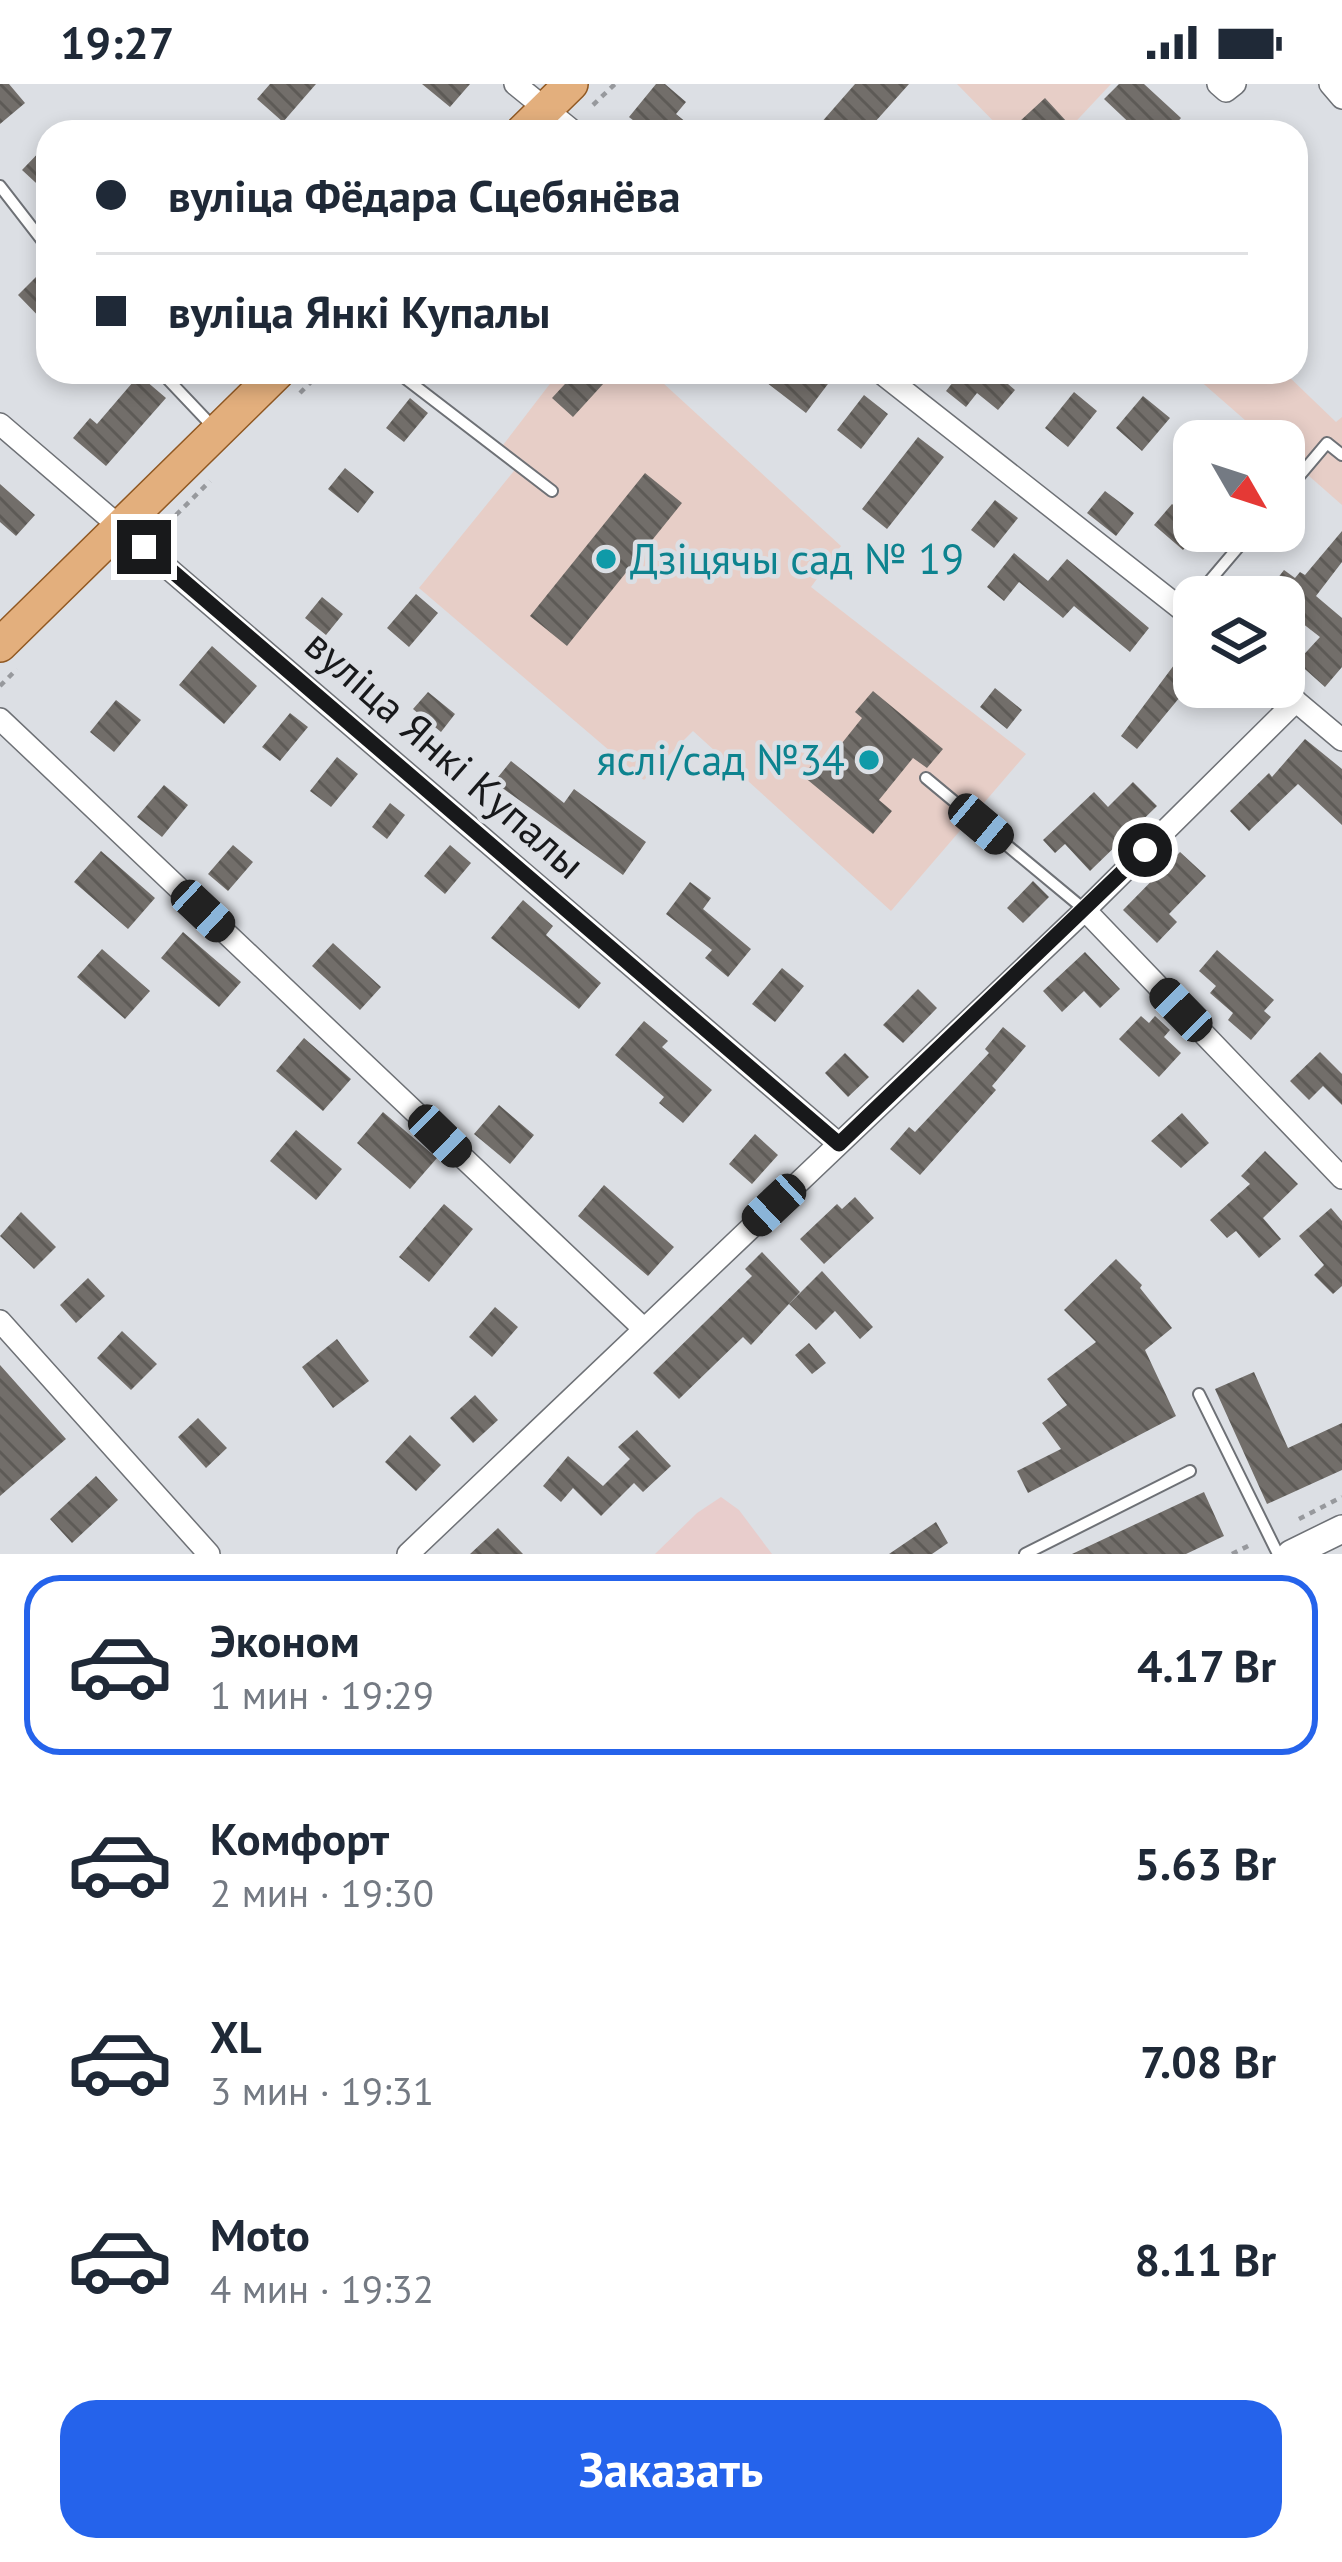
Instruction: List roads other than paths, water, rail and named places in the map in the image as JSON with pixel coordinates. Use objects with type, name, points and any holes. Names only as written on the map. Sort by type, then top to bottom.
[{"type":"main road","points":[[535,120],[571,84]]},
{"type":"main road","points":[[0,645],[266,384]]},
{"type":"street","points":[[515,84],[533,120]]},
{"type":"street","points":[[1218,84],[1226,92],[1235,84]]},
{"type":"street","points":[[1330,84],[1342,98]]},
{"type":"street","points":[[896,384],[1173,592]]},
{"type":"street","name":"вуліца Янкі Купалы","points":[[0,424],[839,1144]]},
{"type":"street","points":[[409,1554],[1085,910],[1274,708]]},
{"type":"street","points":[[1304,708],[1342,740]]},
{"type":"street","points":[[0,718],[643,1328]]},
{"type":"street","points":[[1085,910],[1342,1178]]},
{"type":"street","points":[[0,1321],[209,1554]]},
{"type":"street","points":[[1291,1554],[1342,1529]]},
{"type":"lane","points":[[0,186],[36,232]]},
{"type":"lane","points":[[172,384],[217,431]]},
{"type":"lane","points":[[413,384],[552,491]]},
{"type":"lane","points":[[1305,469],[1327,443],[1341,453]]},
{"type":"lane","points":[[1216,576],[1235,552]]},
{"type":"lane","points":[[926,778],[1085,910]]},
{"type":"lane","points":[[1199,1394],[1278,1554]]},
{"type":"lane","points":[[1025,1554],[1190,1471]]},
{"type":"place","name":"Дзіцячы сад № 19","points":[[606,559]]},
{"type":"place","name":"яслі/сад №34","points":[[869,760]]}]
